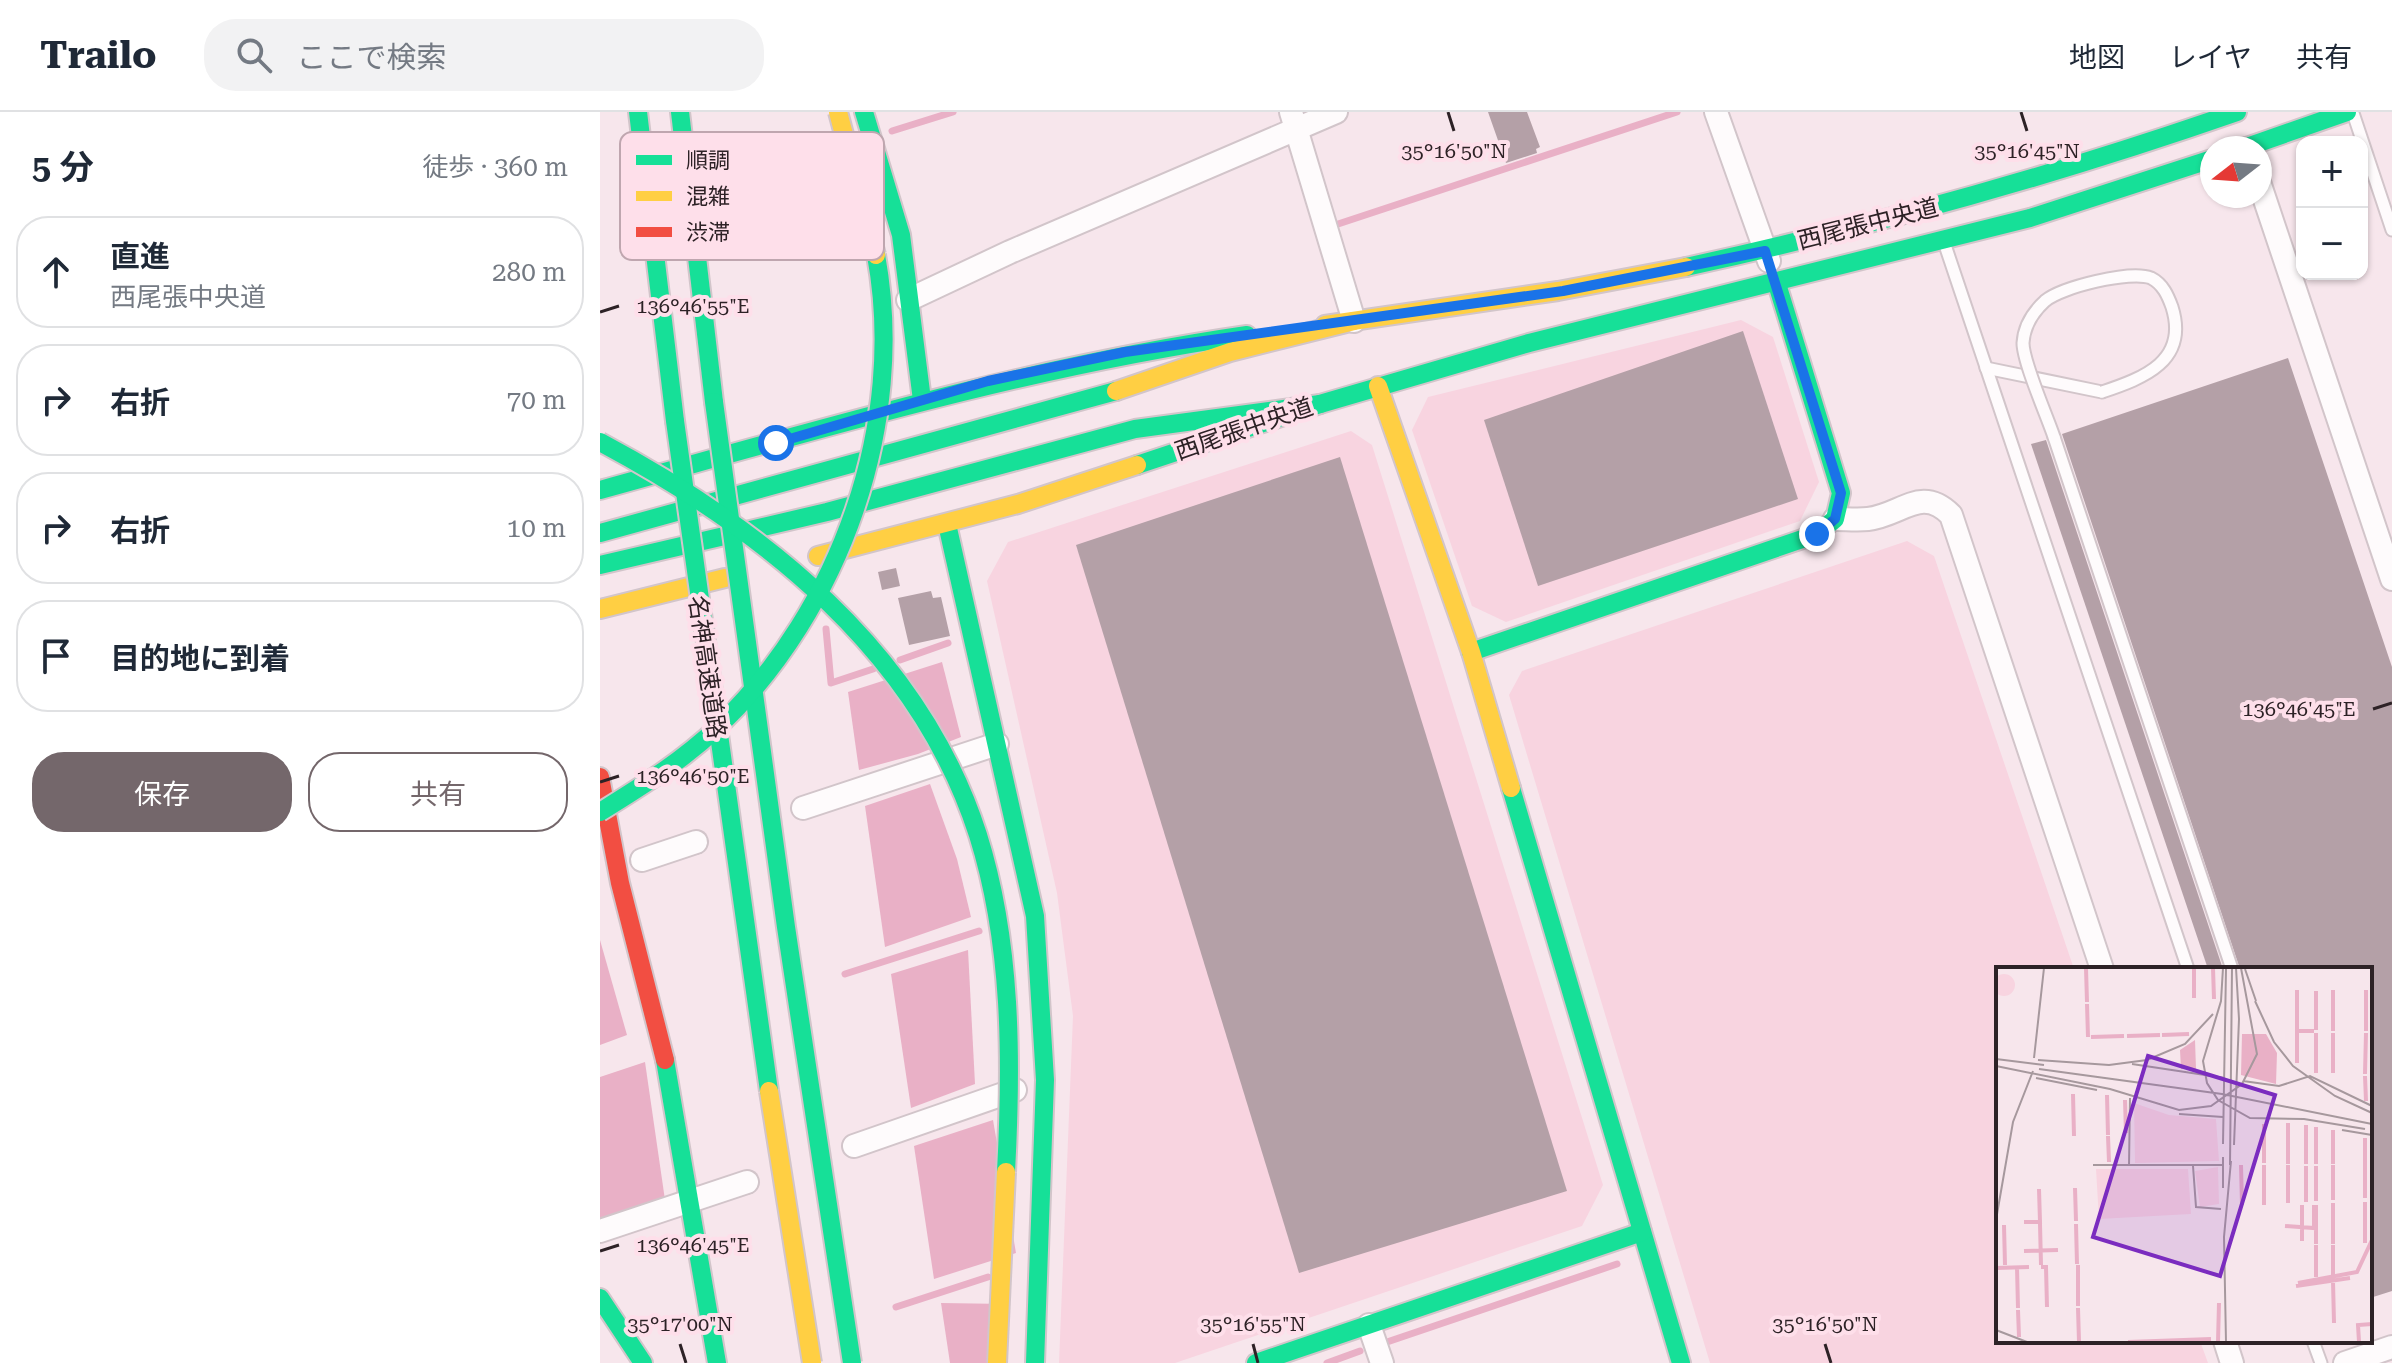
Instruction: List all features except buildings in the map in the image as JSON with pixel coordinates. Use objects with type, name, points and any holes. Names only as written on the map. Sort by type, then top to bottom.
[{"type":"main road","name":"名神高速道路","points":[[638,112],[640,132]]},
{"type":"main road","name":"名神高速道路","points":[[680,112],[682,132]]},
{"type":"main road","points":[[838,112],[844,132]]},
{"type":"main road","points":[[864,112],[870,132]]},
{"type":"main road","name":"西尾張中央道","points":[[600,490],[922,400],[1125,352],[1624,281],[1765,251],[2030,182],[2236,112]]},
{"type":"main road","points":[[2272,139],[2350,112]]},
{"type":"main road","name":"西尾張中央道","points":[[600,609],[947,524],[1088,483],[1378,386],[1529,343],[1777,284],[2044,214],[2200,163]]},
{"type":"main road","points":[[884,178],[901,235],[922,400]]},
{"type":"main road","name":"名神高速道路","points":[[656,260],[698,602],[746,942],[812,1363]]},
{"type":"main road","name":"名神高速道路","points":[[698,260],[739,592],[852,1363]]},
{"type":"main road","points":[[600,812],[681,760],[748,694],[777,656],[829,571],[864,487],[880,406],[884,321],[876,260]]},
{"type":"main road","points":[[1471,652],[1817,534],[1835,519],[1841,493],[1777,284]]},
{"type":"main road","points":[[600,533],[1082,402],[1217,356],[1354,321]]},
{"type":"main road","points":[[1378,386],[1471,652],[1681,1363]]},
{"type":"main road","points":[[600,565],[827,512],[1135,429],[1320,404]]},
{"type":"main road","points":[[600,442],[677,481],[769,547],[812,584],[879,654],[929,727],[951,767],[983,854],[993,896],[1005,978],[1008,1069],[997,1363]]},
{"type":"main road","points":[[947,524],[1035,916],[1045,1080],[1035,1363]]},
{"type":"main road","points":[[600,777],[620,883],[659,1031],[693,1200],[717,1363]]},
{"type":"main road","points":[[1256,1363],[1642,1232]]},
{"type":"main road","points":[[600,1298],[643,1363]]},
{"type":"street","points":[[908,300],[1294,121],[1336,112]]},
{"type":"street","points":[[1716,112],[1777,284]]},
{"type":"street","points":[[1294,121],[1354,321]]},
{"type":"street","points":[[2268,208],[2392,579]]},
{"type":"street","points":[[1835,519],[1870,519],[1926,500],[1939,503],[1951,515],[2101,967]]},
{"type":"street","points":[[803,808],[997,744]]},
{"type":"street","points":[[642,860],[696,842]]},
{"type":"street","points":[[854,1146],[1045,1080]]},
{"type":"street","points":[[600,1231],[747,1182]]},
{"type":"street","points":[[1369,1325],[1382,1363]]},
{"type":"street","points":[[600,1333],[618,1363]]},
{"type":"street","points":[[2226,1343],[2232,1363]]},
{"type":"street","points":[[2345,1363],[2392,1347]]},
{"type":"lane","points":[[2350,112],[2392,230]]},
{"type":"lane","points":[[1944,241],[2187,967]]},
{"type":"lane","points":[[1986,368],[2034,378],[2102,392],[2146,378],[2175,345],[2178,327],[2167,292],[2151,279],[2124,273],[2047,299],[2028,321],[2023,345],[2034,378],[2054,437],[2231,967]]},
{"type":"lane","points":[[2314,1343],[2321,1363]]},
{"type":"shaded area","points":[[1741,320],[1773,337],[1819,482],[1800,521],[1506,622],[1472,606],[1412,430],[1428,397]]},
{"type":"shaded area","points":[[1351,431],[1372,445],[1603,1185],[1582,1226],[1175,1363],[1059,1363],[1073,1016],[1057,893],[987,581],[1008,542]]},
{"type":"shaded area","points":[[1907,541],[1934,556],[2073,967],[1996,967],[1996,1343],[2201,1343],[2208,1363],[1710,1363],[1509,695],[1522,671]]},
{"type":"shaded area","points":[[942,662],[961,737],[918,754],[859,770],[848,692]]},
{"type":"shaded area","points":[[930,784],[957,859],[971,917],[885,947],[865,806]]},
{"type":"shaded area","points":[[600,940],[627,1035],[600,1045]]},
{"type":"shaded area","points":[[968,950],[975,1084],[911,1108],[891,974]]},
{"type":"shaded area","points":[[645,1062],[665,1200],[600,1222],[600,1077]]},
{"type":"shaded area","points":[[993,1120],[1016,1253],[934,1279],[914,1146]]},
{"type":"shaded area","points":[[941,1303],[1007,1304],[1004,1363],[950,1363]]},
{"type":"waterway","points":[[892,131],[953,112]]},
{"type":"waterway","points":[[1332,226],[1677,112]]},
{"type":"waterway","points":[[826,629],[831,683],[873,669]]},
{"type":"waterway","points":[[900,660],[948,643]]},
{"type":"waterway","points":[[845,974],[979,931]]},
{"type":"waterway","points":[[1387,1342],[1617,1264]]},
{"type":"waterway","points":[[896,1307],[988,1277]]},
{"type":"waterway","points":[[1327,1363],[1360,1351]]},
{"type":"traffic: fast","points":[[638,112],[640,132]]},
{"type":"traffic: fast","points":[[680,112],[682,132]]},
{"type":"traffic: fast","points":[[864,112],[870,132]]},
{"type":"traffic: fast","points":[[1686,267],[1964,198],[2237,112]]},
{"type":"traffic: fast","points":[[2272,138],[2347,112]]},
{"type":"traffic: fast","points":[[1137,465],[1320,404],[1529,343],[2030,218],[2200,163]]},
{"type":"traffic: fast","points":[[884,178],[901,235],[922,400]]},
{"type":"traffic: fast","points":[[656,260],[675,421]]},
{"type":"traffic: fast","points":[[697,260],[714,402]]},
{"type":"traffic: fast","points":[[600,812],[676,762],[718,727],[761,680],[799,627],[830,570],[855,510],[872,447],[882,383],[883,319],[877,260]]},
{"type":"traffic: fast","points":[[1471,652],[1817,534],[1835,519],[1841,493],[1777,284]]},
{"type":"traffic: fast","points":[[600,490],[921,402],[1083,364],[1247,335]]},
{"type":"traffic: fast","points":[[600,533],[1116,391]]},
{"type":"traffic: fast","points":[[714,402],[786,927],[852,1363]]},
{"type":"traffic: fast","points":[[600,565],[827,512],[1135,429],[1320,404]]},
{"type":"traffic: fast","points":[[675,421],[769,1091]]},
{"type":"traffic: fast","points":[[600,442],[720,514],[776,556],[828,602],[875,653],[917,708],[952,769],[978,835],[998,917],[1009,1045],[1006,1172]]},
{"type":"traffic: fast","points":[[947,524],[1035,916],[1045,1080],[1035,1363]]},
{"type":"traffic: fast","points":[[1511,788],[1681,1363]]},
{"type":"traffic: fast","points":[[665,1060],[717,1363]]},
{"type":"traffic: fast","points":[[1256,1363],[1642,1232]]},
{"type":"traffic: fast","points":[[600,1298],[643,1363]]},
{"type":"traffic: slow","points":[[838,112],[843,132]]},
{"type":"traffic: slow","points":[[1325,325],[1558,291],[1686,267]]},
{"type":"traffic: slow","points":[[1116,391],[1230,352],[1354,321]]},
{"type":"traffic: slow","points":[[1378,386],[1471,652],[1511,788]]},
{"type":"traffic: slow","points":[[818,556],[1018,504],[1137,465]]},
{"type":"traffic: slow","points":[[600,609],[725,578]]},
{"type":"traffic: slow","points":[[769,1091],[812,1363]]},
{"type":"traffic: slow","points":[[997,1363],[1006,1172]]},
{"type":"traffic: jam","points":[[600,777],[620,883],[665,1060]]},
{"type":"route","points":[[776,443],[988,381],[1125,352],[1563,291],[1639,279],[1765,251],[1841,493],[1835,519],[1817,534]]}]
